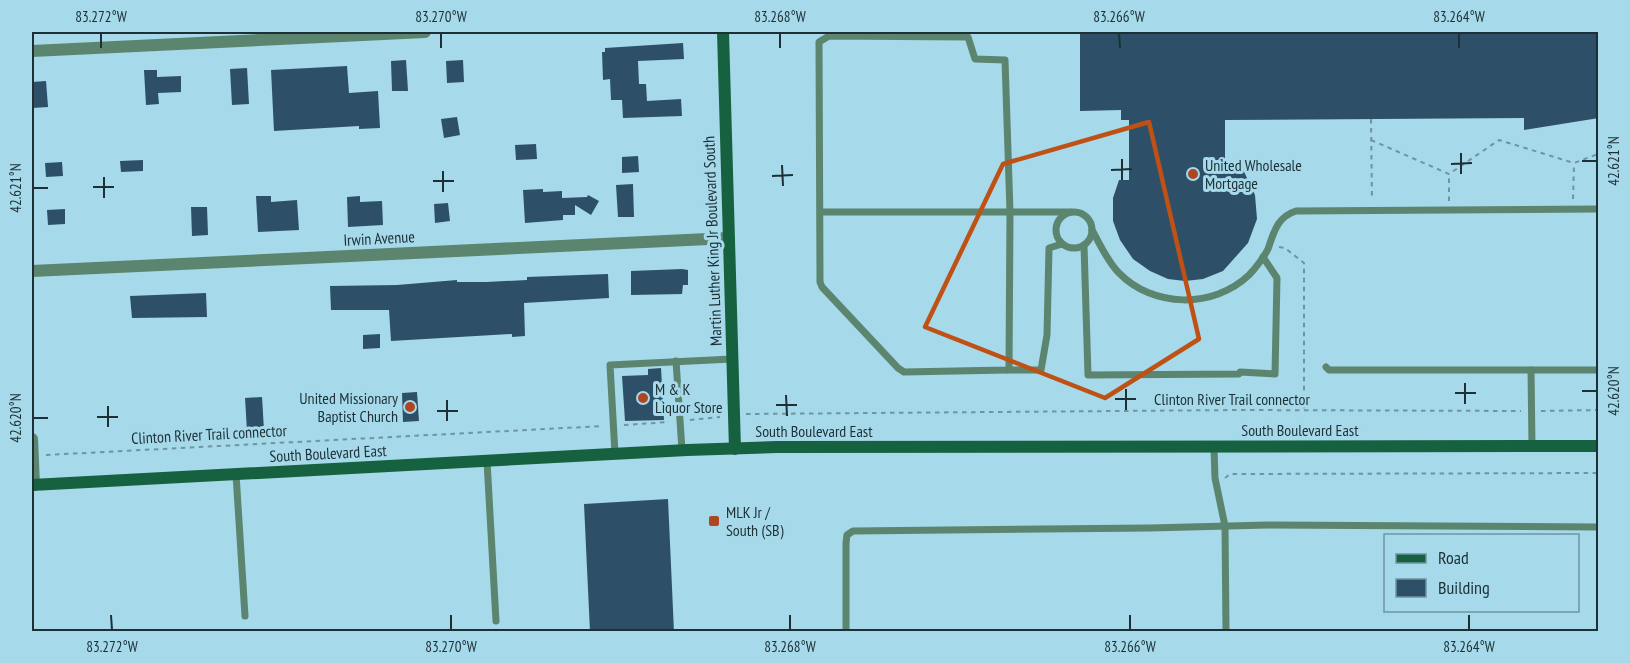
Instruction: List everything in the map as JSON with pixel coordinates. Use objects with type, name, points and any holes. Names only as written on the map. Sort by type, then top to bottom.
[{"type":"street","points":[[32,51],[425,32]]},
{"type":"street","name":"Martin Luther King Jr Boulevard South","points":[[723,32],[735,449]]},
{"type":"street","name":"Irwin Avenue","points":[[32,272],[729,238]]},
{"type":"street","points":[[32,439],[33,485]]},
{"type":"street","name":"South Boulevard East","points":[[33,485],[682,450],[1599,446]]},
{"type":"lane","points":[[1007,370],[1010,366],[1010,212],[1006,62],[1004,58],[975,59],[968,34],[829,34],[819,42],[822,286],[898,368],[904,372],[1041,370],[1047,335],[1049,248],[1062,244]]},
{"type":"lane","points":[[820,212],[1071,212],[1083,215],[1091,224],[1092,230],[1118,272],[1138,288],[1161,298],[1187,301],[1210,297],[1230,289],[1249,275],[1268,251],[1277,224],[1284,217],[1296,211],[1599,209]]},
{"type":"lane","points":[[1071,212],[1061,218],[1056,228],[1058,239],[1062,244],[1073,248],[1084,245],[1092,230]]},
{"type":"lane","points":[[1084,245],[1088,375],[1239,374],[1240,372],[1275,374],[1277,278],[1263,256]]},
{"type":"lane","points":[[615,454],[610,365],[732,359]]},
{"type":"lane","points":[[676,362],[682,450]]},
{"type":"lane","points":[[1326,367],[1329,370],[1599,370]]},
{"type":"lane","points":[[1531,370],[1532,446]]},
{"type":"lane","points":[[1215,447],[1215,478],[1225,526],[1226,632]]},
{"type":"lane","points":[[487,461],[496,621]]},
{"type":"lane","points":[[236,474],[244,616]]},
{"type":"lane","points":[[846,632],[846,543],[847,535],[853,531],[1225,526],[1599,527]]},
{"type":"path","points":[[1371,119],[1372,202]]},
{"type":"path","points":[[1371,140],[1449,174]]},
{"type":"path","points":[[1449,174],[1499,140],[1574,163],[1599,154]]},
{"type":"path","points":[[1573,200],[1574,163]]},
{"type":"path","points":[[1449,174],[1449,202]]},
{"type":"path","points":[[1277,247],[1285,248],[1304,263],[1304,411]]},
{"type":"path","name":"Clinton River Trail connector","points":[[757,413],[1599,410]]},
{"type":"path","name":"Clinton River Trail connector","points":[[32,456],[711,419]]},
{"type":"path","points":[[1225,478],[1230,474],[1599,473]]},
{"type":"highlighted area","points":[[1149,122],[1199,339],[1105,398],[925,327],[1003,164]]},
{"type":"building","points":[[1080,32],[1599,32],[1599,118],[1524,130],[1524,118],[1225,120],[1225,161],[1239,161],[1255,195],[1257,219],[1248,243],[1223,271],[1203,279],[1185,281],[1168,279],[1150,271],[1133,259],[1120,240],[1113,221],[1113,198],[1119,180],[1129,180],[1129,120],[1121,120],[1121,110],[1080,111]]},
{"type":"building","points":[[683,43],[684,59],[638,61],[639,84],[646,84],[647,101],[681,99],[682,116],[623,118],[622,100],[611,100],[610,79],[603,80],[602,52],[605,52],[605,48]]},
{"type":"building","points":[[406,60],[408,91],[392,91],[391,61]]},
{"type":"building","points":[[463,60],[464,82],[447,83],[446,61]]},
{"type":"building","points":[[347,66],[349,93],[378,91],[380,128],[359,129],[359,126],[274,131],[271,70]]},
{"type":"building","points":[[247,68],[249,104],[232,105],[230,69]]},
{"type":"building","points":[[144,70],[157,70],[157,77],[181,76],[181,92],[158,93],[159,104],[146,105]]},
{"type":"building","points":[[46,81],[48,107],[32,108],[32,82]]},
{"type":"building","points":[[457,117],[460,135],[444,138],[441,119]]},
{"type":"building","points":[[536,144],[537,159],[516,160],[515,145]]},
{"type":"building","points":[[638,156],[639,172],[622,173],[622,157]]},
{"type":"building","points":[[143,160],[143,171],[121,172],[120,161]]},
{"type":"building","points":[[62,162],[63,176],[46,177],[45,163]]},
{"type":"building","points":[[633,184],[634,217],[618,217],[616,185]]},
{"type":"building","points":[[543,189],[543,192],[562,191],[562,198],[587,197],[588,195],[599,201],[591,215],[575,205],[575,215],[563,215],[563,220],[525,223],[523,190]]},
{"type":"building","points":[[256,196],[271,196],[271,202],[297,200],[299,230],[258,232]]},
{"type":"building","points":[[360,196],[360,202],[382,201],[383,225],[348,227],[347,197]]},
{"type":"building","points":[[448,203],[450,221],[435,223],[434,204]]},
{"type":"building","points":[[191,207],[207,207],[208,235],[192,236]]},
{"type":"building","points":[[65,209],[65,224],[48,225],[47,210]]},
{"type":"building","points":[[688,270],[688,285],[683,285],[682,294],[631,295],[631,271]]},
{"type":"building","points":[[608,274],[609,298],[524,303],[525,336],[512,337],[512,334],[391,341],[389,310],[331,310],[330,286],[397,285],[457,280],[457,282],[486,282],[527,280],[527,277]]},
{"type":"building","points":[[206,293],[207,317],[132,318],[130,296]]},
{"type":"building","points":[[380,334],[380,348],[363,349],[363,335]]},
{"type":"building","name":"M & K Liquor Store","points":[[661,368],[664,420],[625,421],[622,376],[648,375],[648,369]]},
{"type":"building","name":"United Missionary Baptist Church","points":[[417,392],[419,421],[403,422],[402,393]]},
{"type":"building","points":[[262,397],[264,430],[247,431],[245,398]]},
{"type":"building","points":[[668,499],[674,632],[590,632],[584,504]]},
{"type":"place","name":"United Wholesale Mortgage","points":[[1193,174]]},
{"type":"place","name":"M & K Liquor Store","points":[[643,398]]},
{"type":"place","name":"United Missionary Baptist Church","points":[[410,407]]},
{"type":"place","name":"MLK Jr / South (SB)","points":[[714,521]]}]
